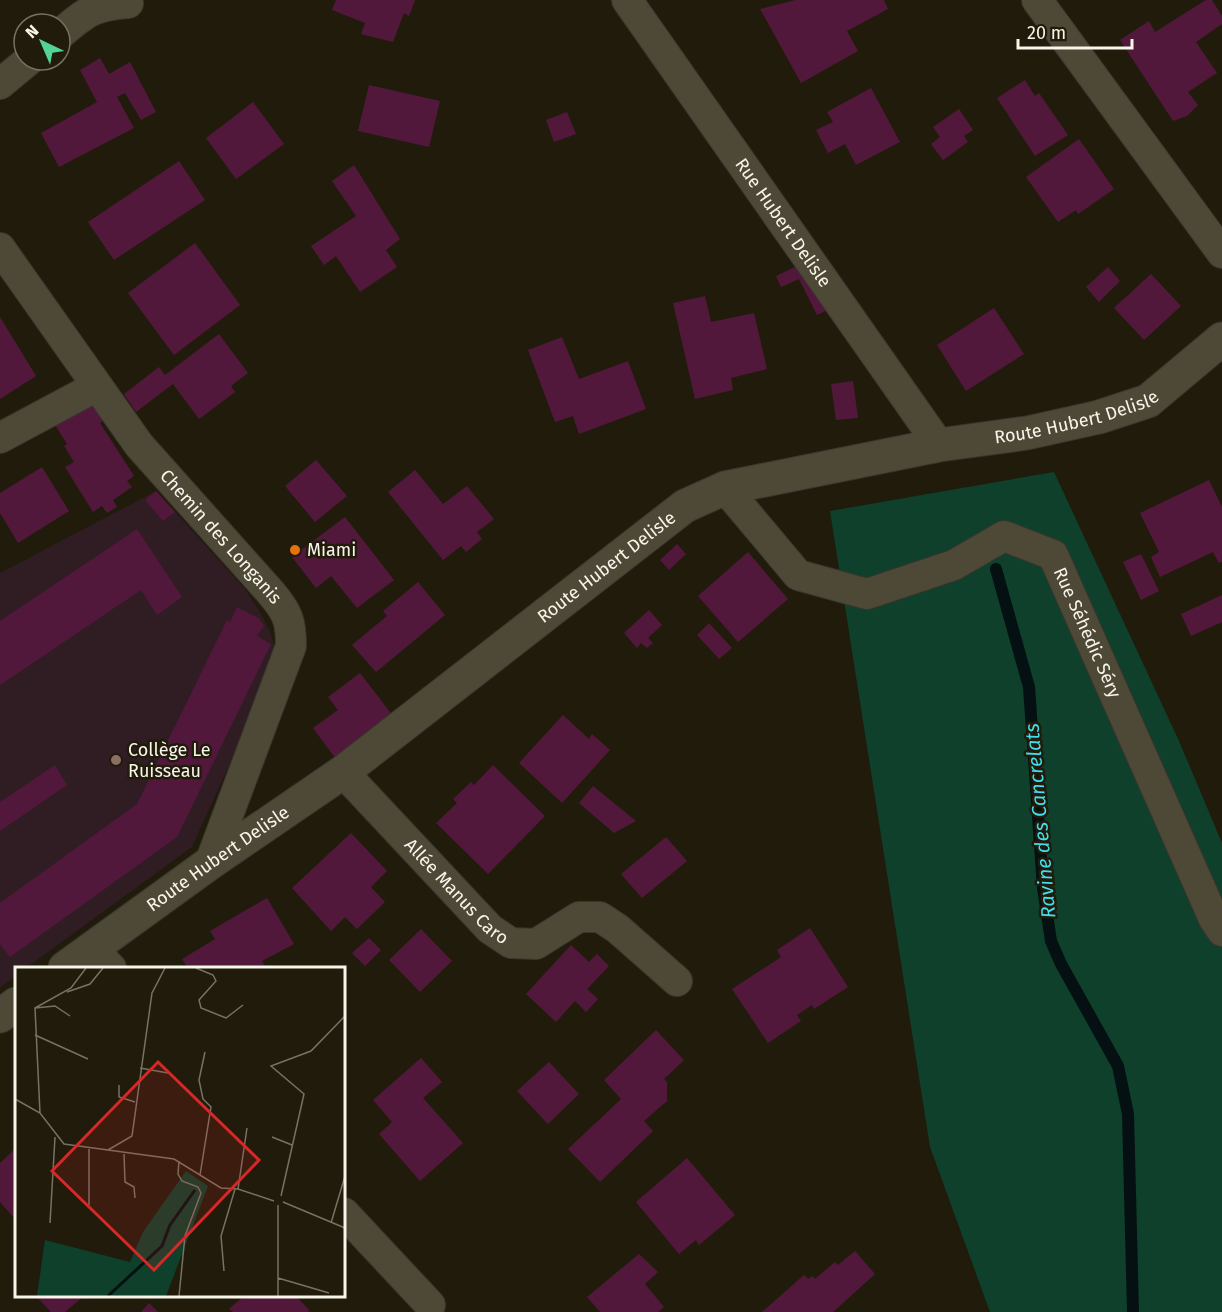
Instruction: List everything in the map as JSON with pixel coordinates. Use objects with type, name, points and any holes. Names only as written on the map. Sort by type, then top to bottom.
[{"type":"main road","name":"Route Hubert Delisle","points":[[72,967],[102,958],[210,863],[343,772],[685,506],[725,488],[939,445],[1028,432],[1089,420],[1148,401],[1222,339]]},
{"type":"main road","points":[[0,1016],[15,1005]]},
{"type":"street","name":"Rue Hubert Delisle","points":[[627,0],[939,445]]},
{"type":"street","points":[[1038,0],[1222,254]]},
{"type":"street","points":[[72,24],[82,15],[103,5],[128,3]]},
{"type":"street","points":[[0,84],[14,72]]},
{"type":"street","name":"Chemin des Longanis","points":[[0,248],[139,445],[284,609],[291,625],[291,646],[210,863]]},
{"type":"street","points":[[0,438],[97,386]]},
{"type":"street","name":"Rue Séhédic Séry","points":[[725,488],[798,575],[867,594],[954,565],[1004,536],[1053,555],[1214,919],[1222,931]]},
{"type":"street","name":"Allée Manus Caro","points":[[343,772],[490,929],[511,943],[536,944],[579,917],[600,917],[618,929],[676,981]]},
{"type":"street","points":[[345,1215],[430,1305]]},
{"type":"shaded area","name":"Collège Le Ruisseau","points":[[156,491],[245,589],[270,632],[276,653],[271,673],[192,847],[27,967],[15,967],[15,977],[0,988],[0,573]]},
{"type":"green space","points":[[1054,472],[1179,741],[1222,843],[1222,1312],[990,1312],[930,1147],[830,511]]},
{"type":"building","points":[[336,0],[415,0],[409,16],[404,13],[393,42],[361,34],[365,23],[332,10]]},
{"type":"building","points":[[795,0],[884,0],[888,9],[847,31],[858,51],[801,83],[760,9]]},
{"type":"building","points":[[1206,0],[1212,0],[1222,16],[1222,24],[1196,42],[1217,73],[1188,92],[1198,105],[1187,116],[1173,121],[1120,40],[1149,21],[1155,32]]},
{"type":"building","points":[[100,58],[109,74],[130,62],[156,112],[141,120],[125,93],[117,97],[134,128],[59,167],[41,133],[97,102],[80,70]]},
{"type":"building","points":[[1025,80],[1035,96],[1039,93],[1068,135],[1035,156],[997,98]]},
{"type":"building","points":[[369,85],[440,101],[429,147],[358,131]]},
{"type":"building","points":[[871,88],[900,142],[856,165],[845,144],[828,153],[816,130],[833,122],[827,112]]},
{"type":"building","points":[[253,102],[284,144],[236,179],[206,138]]},
{"type":"building","points":[[959,109],[973,130],[964,136],[968,142],[943,160],[931,144],[940,137],[933,127]]},
{"type":"building","points":[[567,112],[576,134],[554,142],[546,120]]},
{"type":"building","points":[[1079,139],[1114,189],[1078,214],[1076,210],[1058,222],[1026,177]]},
{"type":"building","points":[[179,161],[205,200],[114,260],[88,222]]},
{"type":"building","points":[[354,165],[400,239],[386,250],[397,267],[360,292],[336,256],[324,265],[311,246],[356,216],[332,181]]},
{"type":"building","points":[[195,243],[240,305],[174,355],[128,293]]},
{"type":"building","points":[[813,266],[832,308],[817,315],[799,279],[781,287],[776,276],[795,267]]},
{"type":"building","points":[[1108,267],[1120,281],[1099,302],[1086,287]]},
{"type":"building","points":[[1151,274],[1181,306],[1144,340],[1114,308]]},
{"type":"building","points":[[705,296],[711,322],[754,313],[767,369],[731,378],[733,390],[695,399],[673,303]]},
{"type":"building","points":[[994,308],[1024,354],[966,391],[937,345]]},
{"type":"building","points":[[0,317],[36,376],[0,399]]},
{"type":"building","points":[[219,334],[248,373],[231,386],[235,392],[199,419],[173,384],[136,412],[124,394],[159,367],[165,375]]},
{"type":"building","points":[[562,337],[579,379],[628,361],[646,409],[579,434],[573,416],[555,422],[528,350]]},
{"type":"building","points":[[853,381],[858,418],[836,420],[831,384]]},
{"type":"building","points":[[93,401],[105,419],[100,423],[134,476],[127,481],[132,487],[113,500],[117,507],[107,513],[102,506],[93,512],[65,467],[74,462],[64,446],[67,444],[55,425]]},
{"type":"building","points":[[316,460],[347,496],[315,522],[285,486]]},
{"type":"building","points":[[42,467],[69,511],[18,543],[0,513],[0,493]]},
{"type":"building","points":[[415,470],[443,504],[467,486],[494,519],[477,532],[482,539],[466,552],[461,546],[443,560],[388,492]]},
{"type":"building","points":[[1209,480],[1222,507],[1222,562],[1219,563],[1213,552],[1160,577],[1151,557],[1159,552],[1140,513]]},
{"type":"building","points":[[156,491],[175,512],[163,521],[145,500]]},
{"type":"building","points":[[345,517],[394,580],[357,608],[331,576],[316,588],[292,557]]},
{"type":"building","points":[[137,529],[182,597],[157,615],[141,590],[0,685],[0,621]]},
{"type":"building","points":[[677,544],[686,554],[669,570],[660,560]]},
{"type":"building","points":[[748,552],[788,599],[738,642],[698,596]]},
{"type":"building","points":[[1141,554],[1159,591],[1141,600],[1123,562]]},
{"type":"building","points":[[418,582],[445,615],[376,672],[352,645],[387,616],[383,611]]},
{"type":"building","points":[[1222,595],[1222,622],[1191,636],[1181,614]]},
{"type":"building","points":[[237,607],[258,618],[264,626],[257,636],[271,644],[177,837],[10,957],[0,944],[0,903],[137,804],[227,620],[230,622]]},
{"type":"building","points":[[649,610],[662,625],[648,638],[653,643],[647,648],[641,643],[637,648],[624,633]]},
{"type":"building","points":[[709,623],[732,648],[719,659],[697,635]]},
{"type":"building","points":[[360,673],[393,716],[336,759],[313,728],[338,710],[328,697]]},
{"type":"building","points":[[563,715],[589,739],[592,734],[610,750],[562,803],[519,763]]},
{"type":"building","points":[[55,765],[67,785],[0,831],[0,802]]},
{"type":"building","points":[[493,765],[545,816],[488,874],[436,823],[457,803],[453,799],[471,782],[474,785]]},
{"type":"building","points":[[593,786],[636,821],[614,833],[579,803]]},
{"type":"building","points":[[351,833],[387,871],[371,887],[385,902],[357,929],[345,917],[331,931],[292,888]]},
{"type":"building","points":[[666,837],[687,861],[642,898],[621,874]]},
{"type":"building","points":[[267,898],[294,944],[262,961],[265,967],[187,967],[182,959],[215,939],[210,931]]},
{"type":"building","points":[[810,928],[848,987],[814,1009],[812,1005],[797,1015],[801,1021],[768,1043],[732,989],[781,957],[777,950]]},
{"type":"building","points":[[421,929],[452,961],[420,992],[389,960]]},
{"type":"building","points":[[369,938],[381,950],[365,966],[352,953]]},
{"type":"building","points":[[571,945],[589,962],[597,954],[609,966],[587,989],[598,999],[586,1012],[575,1001],[556,1022],[526,994]]},
{"type":"building","points":[[656,1030],[684,1060],[664,1079],[667,1082],[667,1101],[644,1121],[653,1131],[600,1182],[568,1149],[621,1099],[604,1080]]},
{"type":"building","points":[[421,1058],[442,1082],[423,1098],[463,1143],[420,1181],[379,1134],[392,1122],[373,1100]]},
{"type":"building","points":[[549,1062],[579,1094],[548,1124],[517,1091]]},
{"type":"building","points":[[15,1149],[15,1219],[0,1202],[0,1163]]},
{"type":"building","points":[[687,1158],[735,1215],[699,1245],[696,1240],[679,1254],[636,1202]]},
{"type":"building","points":[[855,1251],[875,1274],[833,1312],[762,1312],[804,1275],[808,1279],[812,1276],[815,1279],[835,1262],[838,1265]]},
{"type":"building","points":[[639,1254],[658,1272],[645,1284],[664,1307],[658,1312],[600,1312],[587,1297]]},
{"type":"building","points":[[37,1297],[83,1297],[65,1312],[51,1312]]},
{"type":"building","points":[[243,1297],[297,1297],[309,1310],[308,1312],[233,1312],[229,1309]]},
{"type":"building","points":[[149,1303],[158,1312],[141,1312]]},
{"type":"waterway","name":"Ravine des Cancrelats","points":[[996,569],[1029,687],[1043,888],[1051,941],[1061,964],[1118,1066],[1128,1114],[1133,1312]]},
{"type":"place","name":"Miami","points":[[295,550]]},
{"type":"place","name":"Collège Le Ruisseau","points":[[116,760]]}]
